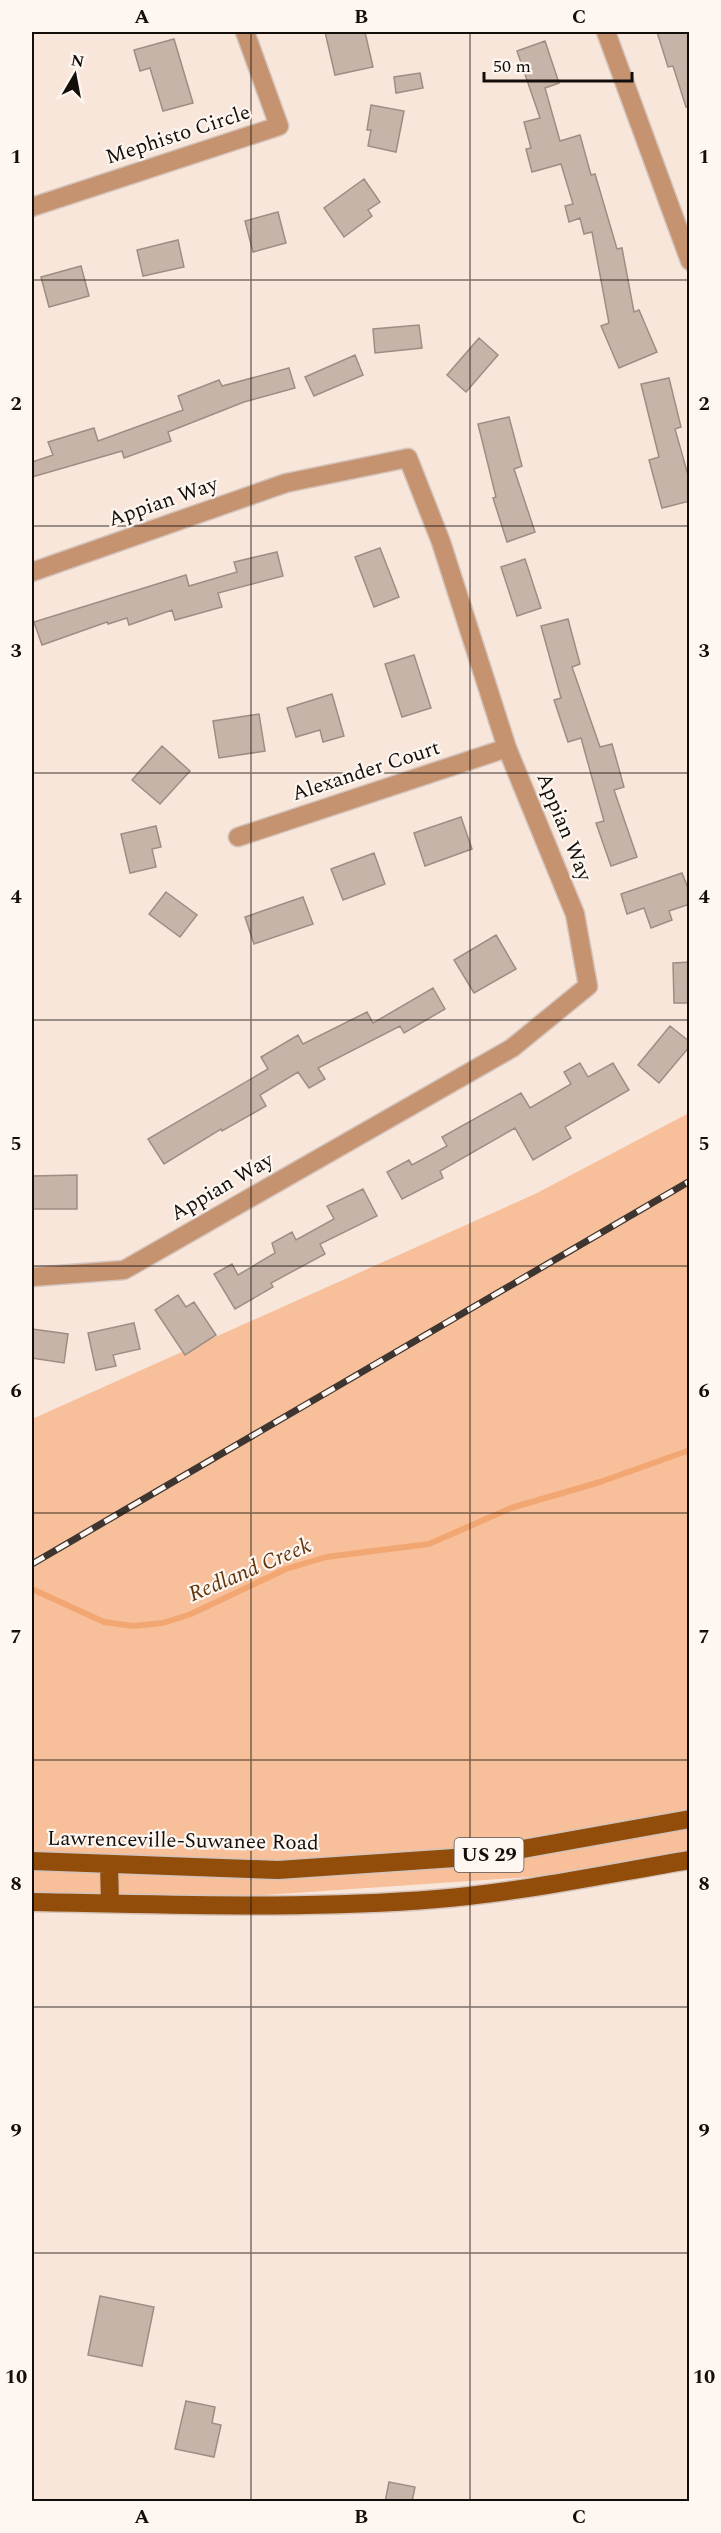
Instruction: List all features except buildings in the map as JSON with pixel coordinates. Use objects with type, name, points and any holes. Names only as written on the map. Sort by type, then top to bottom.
[{"type":"main road","name":"Lawrenceville-Suwanee Road","points":[[32,1861],[278,1870],[484,1856],[690,1819]]},
{"type":"main road","name":"US 29","points":[[32,1902],[310,1906],[436,1899],[503,1892],[690,1860]]},
{"type":"main road","points":[[110,1864],[110,1903]]},
{"type":"street","name":"Mephisto Circle","points":[[32,207],[279,126],[245,32]]},
{"type":"street","points":[[606,32],[690,261]]},
{"type":"street","name":"Appian Way","points":[[32,572],[286,483],[408,458],[441,542],[507,748],[575,914],[588,986],[512,1048],[124,1270],[32,1277]]},
{"type":"street","name":"Alexander Court","points":[[238,837],[507,748]]},
{"type":"shaded area","points":[[689,1113],[689,1866],[32,1911],[32,1419],[535,1194]]},
{"type":"waterway","name":"Redland Creek","points":[[32,1589],[104,1622],[133,1626],[163,1623],[191,1614],[286,1569],[326,1557],[429,1544],[511,1508],[600,1482],[690,1450]]},
{"type":"railway","points":[[32,1564],[690,1181]]}]
